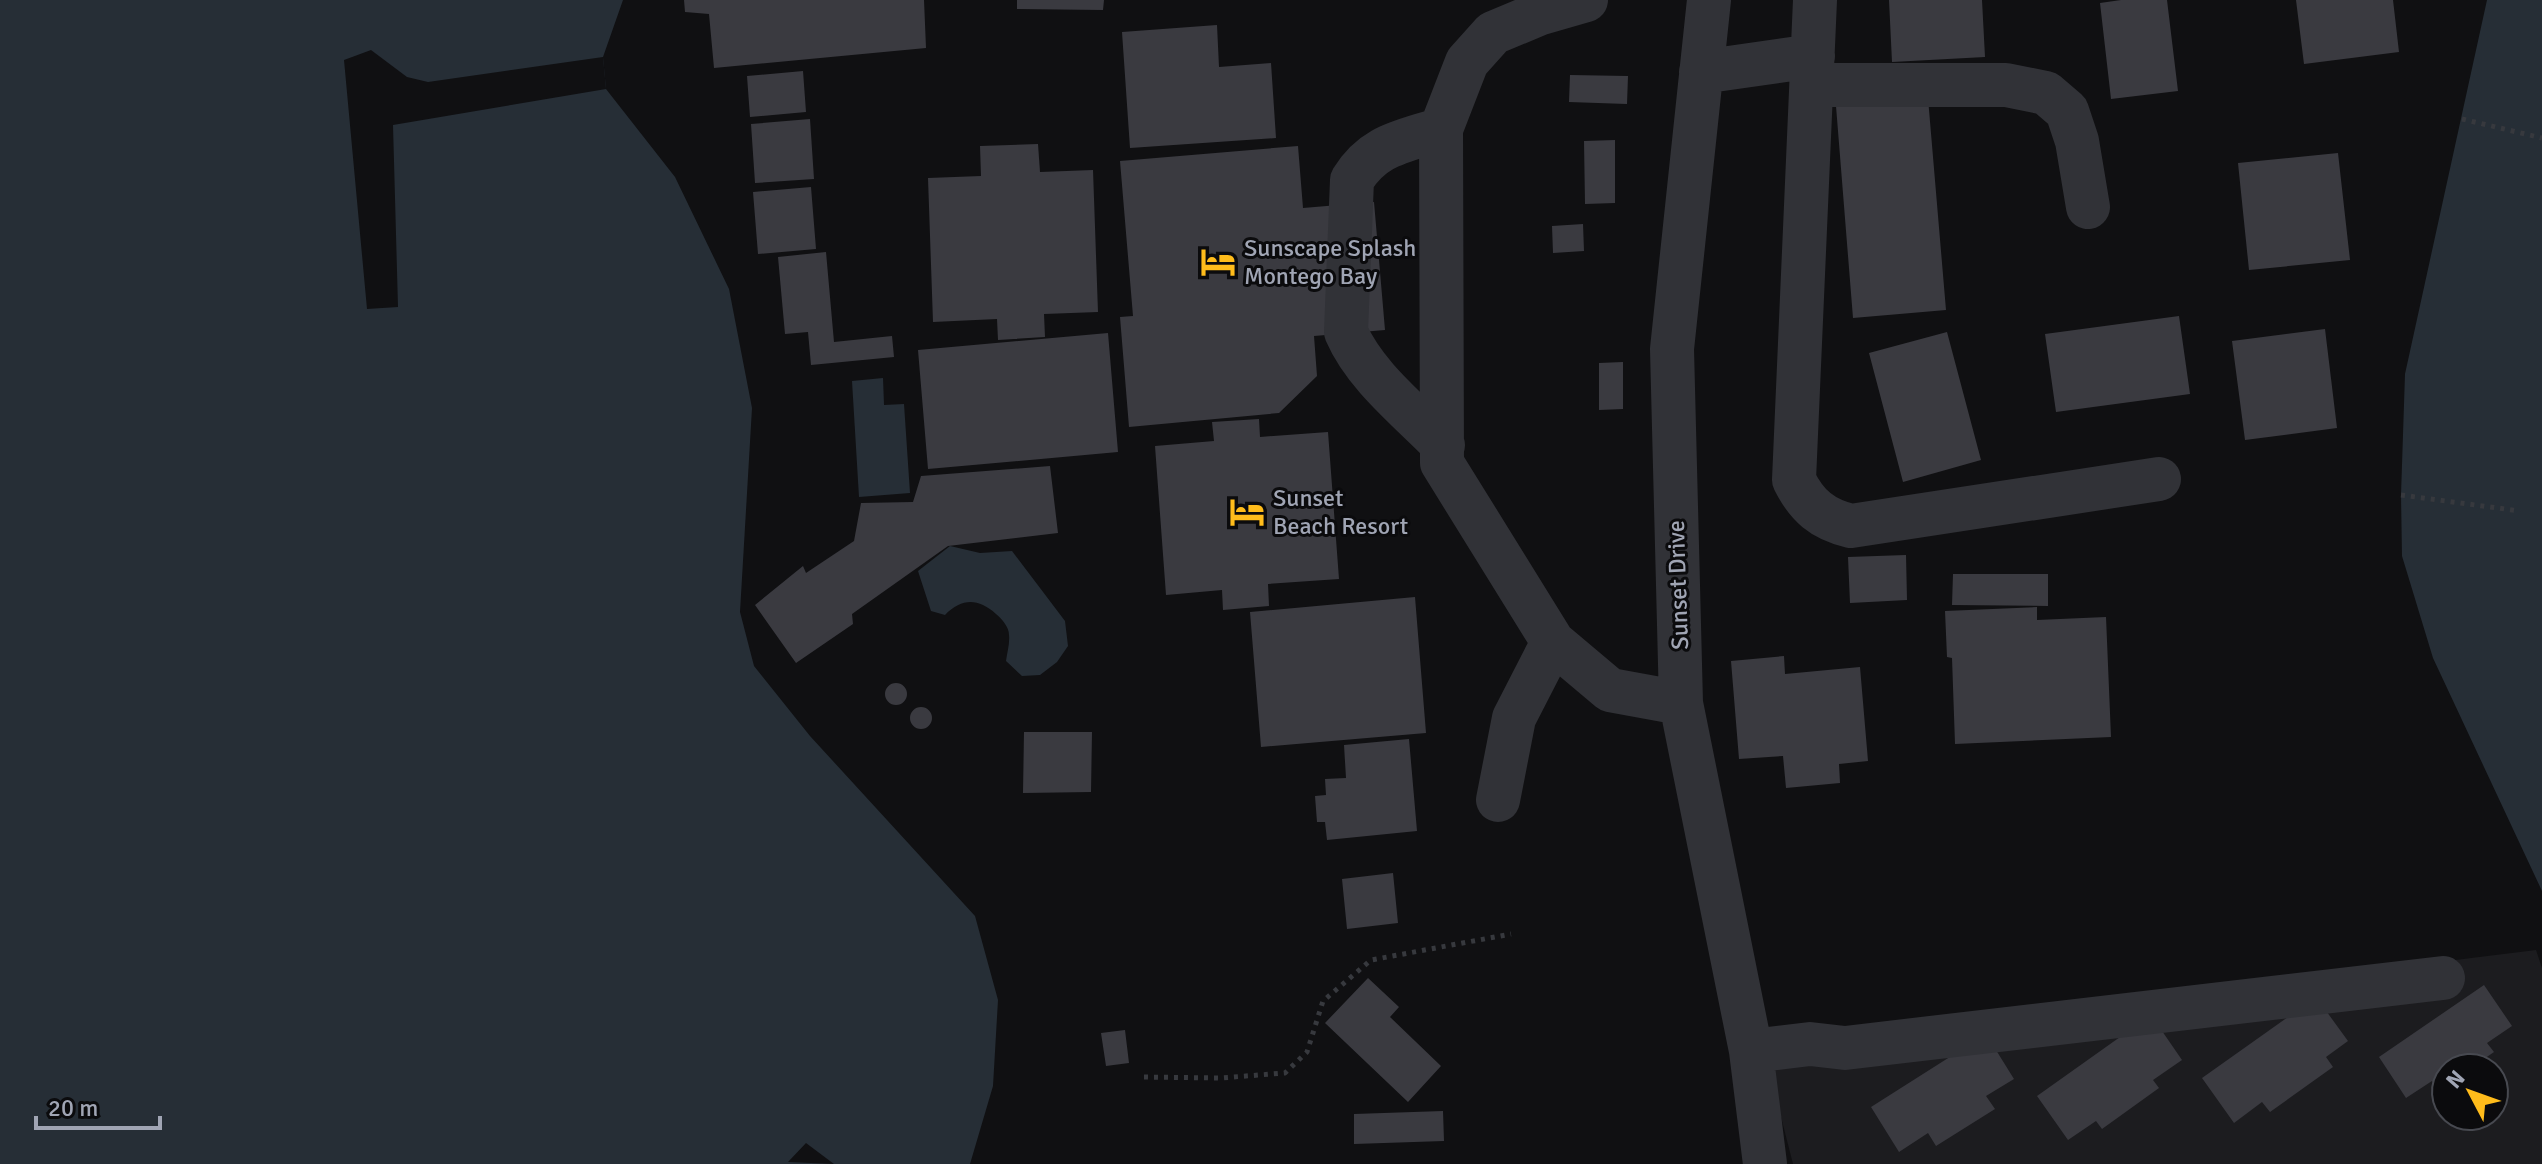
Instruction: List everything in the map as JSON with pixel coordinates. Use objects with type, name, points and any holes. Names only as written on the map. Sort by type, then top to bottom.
[{"type":"street","points":[[1586,0],[1541,13],[1493,33],[1467,62],[1441,129],[1442,463],[1553,642],[1610,690],[1681,703]]},
{"type":"street","name":"Sunset Drive","points":[[1709,0],[1672,349],[1681,703],[1751,1051],[1765,1164]]},
{"type":"street","points":[[1815,0],[1794,480],[1803,497],[1815,512],[1832,522],[1851,526],[2159,479]]},
{"type":"street","points":[[1701,72],[1812,70],[2006,85],[2046,93],[2067,111],[2077,141],[2088,207]]},
{"type":"street","points":[[1441,129],[1383,149],[1364,161],[1352,180],[1346,332],[1354,349],[1369,368],[1443,445]]},
{"type":"street","points":[[1498,800],[1514,718],[1553,642]]},
{"type":"street","points":[[1751,1051],[1810,1044],[1845,1048],[2443,978]]},
{"type":"path","points":[[2462,119],[2542,138]]},
{"type":"path","points":[[2401,495],[2520,511]]},
{"type":"path","points":[[1144,1077],[1220,1078],[1285,1073],[1307,1052],[1323,1001],[1371,960],[1511,934]]},
{"type":"shaded area","points":[[0,0],[623,0],[603,57],[606,89],[675,177],[729,289],[752,408],[740,612],[754,666],[810,736],[975,916],[998,1000],[993,1086],[970,1164],[0,1164]]},
{"type":"shaded area","points":[[2487,0],[2542,0],[2542,891],[2433,658],[2402,556],[2405,374]]},
{"type":"shaded area","points":[[883,378],[884,405],[904,404],[910,493],[859,497],[852,381]]},
{"type":"shaded area","points":[[950,546],[980,553],[1012,551],[1065,621],[1068,646],[1057,662],[1040,675],[1022,676],[1006,661],[1008,629],[1001,618],[989,609],[970,602],[958,605],[945,615],[931,611],[918,571]]},
{"type":"shaded area","points":[[2536,950],[2542,968],[2542,1164],[1793,1164],[1763,1046]]},
{"type":"pier","points":[[371,50],[407,77],[428,82],[603,57],[606,89],[393,125],[398,307],[367,309],[344,60]]},
{"type":"pier","points":[[806,1143],[834,1164],[788,1162]]},
{"type":"building","points":[[684,0],[924,0],[926,48],[714,68],[709,14],[685,12]]},
{"type":"building","points":[[1017,0],[1104,0],[1103,10],[1017,9]]},
{"type":"building","points":[[1889,0],[1982,0],[1985,57],[1892,62]]},
{"type":"building","points":[[2167,0],[2178,91],[2111,99],[2100,3]]},
{"type":"building","points":[[2296,0],[2393,0],[2399,52],[2304,64]]},
{"type":"building","points":[[1217,25],[1219,67],[1271,63],[1276,138],[1130,148],[1122,32]]},
{"type":"building","points":[[803,71],[806,112],[750,117],[747,76]]},
{"type":"building","points":[[1570,75],[1628,76],[1627,104],[1569,102]]},
{"type":"building","points":[[1928,98],[1946,310],[1853,318],[1836,106]]},
{"type":"building","points":[[810,119],[814,179],[755,183],[751,124]]},
{"type":"building","points":[[1615,140],[1615,203],[1585,204],[1584,141]]},
{"type":"building","points":[[1038,144],[1040,172],[1093,170],[1098,312],[1044,314],[1045,337],[998,340],[997,319],[933,322],[928,178],[981,176],[980,146]]},
{"type":"building","name":"Sunscape Splash Montego Bay","points":[[1298,146],[1303,208],[1374,202],[1385,330],[1314,336],[1317,376],[1279,413],[1129,427],[1120,317],[1133,316],[1120,161]]},
{"type":"building","points":[[2338,153],[2350,260],[2249,270],[2238,163]]},
{"type":"building","points":[[811,187],[816,249],[758,254],[753,192]]},
{"type":"building","points":[[1583,224],[1584,251],[1553,253],[1552,226]]},
{"type":"building","points":[[826,252],[834,342],[892,336],[894,357],[811,365],[808,332],[785,334],[778,257]]},
{"type":"building","points":[[2179,316],[2190,394],[2056,412],[2045,334]]},
{"type":"building","points":[[2325,329],[2337,428],[2245,440],[2232,341]]},
{"type":"building","points":[[1947,332],[1981,460],[1903,482],[1869,353]]},
{"type":"building","points":[[1108,333],[1118,452],[928,469],[918,350]]},
{"type":"building","points":[[1623,362],[1623,409],[1599,410],[1599,363]]},
{"type":"building","name":"Sunset Beach Resort","points":[[1259,419],[1260,437],[1328,432],[1339,579],[1268,584],[1269,606],[1223,610],[1222,590],[1166,595],[1155,446],[1214,441],[1212,422]]},
{"type":"building","points":[[1050,466],[1058,533],[948,546],[852,614],[853,624],[796,663],[755,605],[803,566],[806,573],[854,541],[861,503],[913,502],[921,476]]},
{"type":"building","points":[[1906,555],[1907,600],[1850,603],[1848,557]]},
{"type":"building","points":[[1953,574],[2048,574],[2048,606],[1952,605]]},
{"type":"building","points":[[1415,597],[1426,733],[1261,747],[1250,612]]},
{"type":"building","points":[[2037,607],[2037,620],[2106,617],[2111,737],[1955,744],[1952,658],[1947,657],[1945,611]]},
{"type":"building","points":[[1784,656],[1785,674],[1860,667],[1868,761],[1839,764],[1840,783],[1786,788],[1783,756],[1739,759],[1731,661]]},
{"type":"building","points":[[896,683],[904,686],[907,694],[904,702],[896,705],[888,702],[885,694],[888,686]]},
{"type":"building","points":[[921,707],[929,710],[932,718],[929,726],[921,729],[913,726],[910,718],[913,710]]},
{"type":"building","points":[[1024,732],[1092,732],[1091,792],[1023,793]]},
{"type":"building","points":[[1409,739],[1417,831],[1327,840],[1325,822],[1317,822],[1315,796],[1326,795],[1325,779],[1346,778],[1344,745]]},
{"type":"building","points":[[1393,873],[1398,923],[1347,929],[1342,879]]},
{"type":"building","points":[[1368,978],[1399,1007],[1390,1017],[1441,1066],[1408,1102],[1325,1023]]},
{"type":"building","points":[[2484,985],[2512,1026],[2487,1043],[2494,1052],[2430,1052],[2430,1082],[2406,1098],[2379,1057]]},
{"type":"building","points":[[2316,997],[2348,1041],[2326,1057],[2333,1067],[2270,1112],[2262,1102],[2234,1123],[2202,1078]]},
{"type":"building","points":[[2151,1015],[2182,1060],[2153,1080],[2159,1088],[2102,1129],[2096,1121],[2068,1140],[2037,1096]]},
{"type":"building","points":[[1125,1030],[1129,1063],[1106,1066],[1101,1033]]},
{"type":"building","points":[[1986,1034],[2014,1079],[1986,1096],[1995,1109],[1936,1146],[1928,1133],[1899,1152],[1871,1107]]},
{"type":"building","points":[[1443,1111],[1444,1141],[1354,1144],[1354,1114]]},
{"type":"place","name":"Sunscape Splash Montego Bay","points":[[1218,262]]},
{"type":"place","name":"Sunset Beach Resort","points":[[1247,512]]}]
